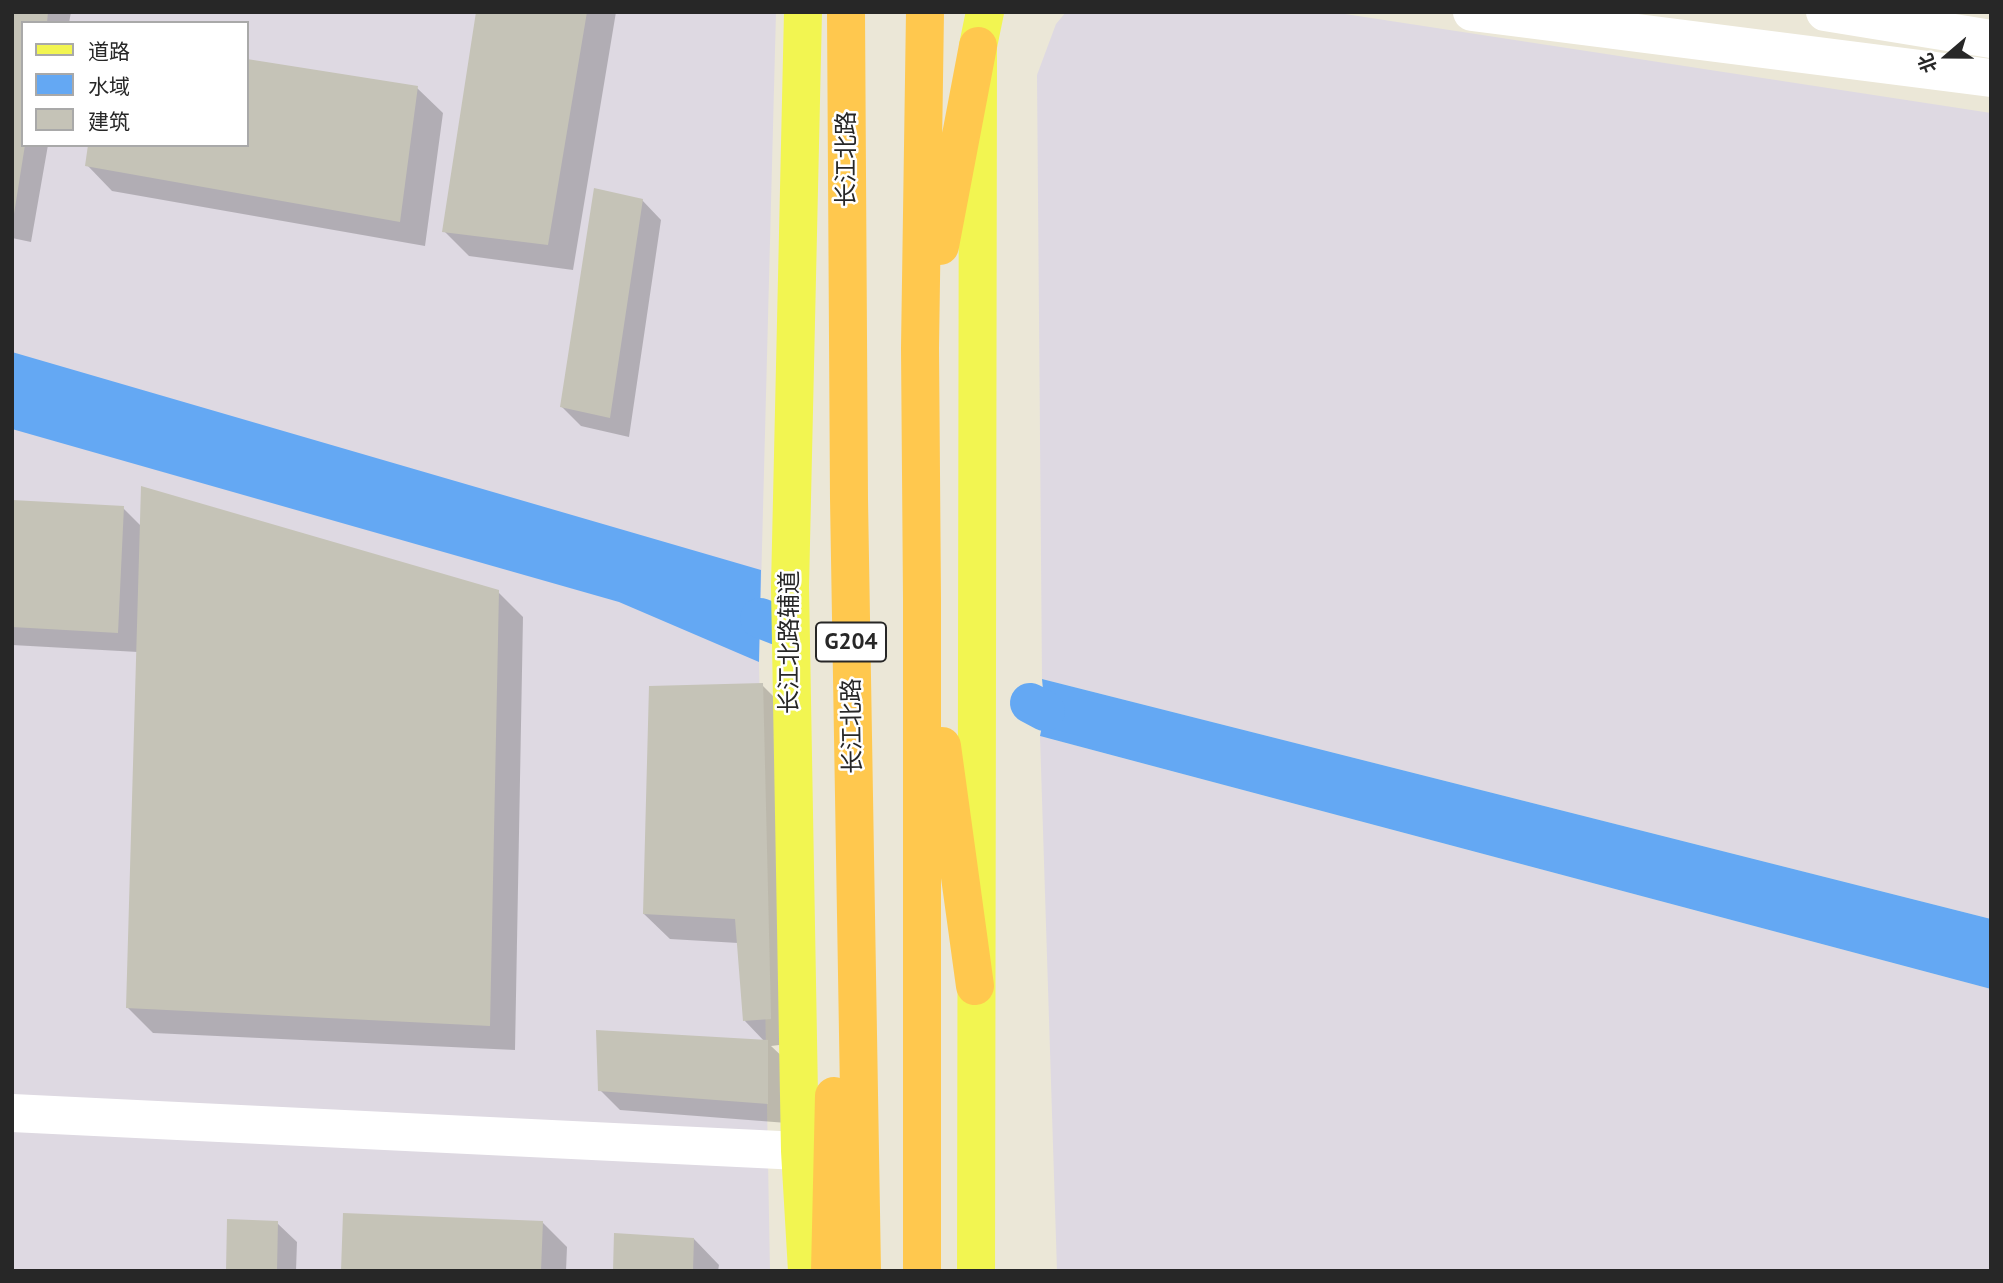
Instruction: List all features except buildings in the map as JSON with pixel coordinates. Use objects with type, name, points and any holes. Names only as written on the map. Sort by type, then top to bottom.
[{"type":"highway","name":"长江北路","points":[[846,12],[849,499],[862,1271]]},
{"type":"highway","name":"G204","points":[[922,1271],[920,348],[925,12]]},
{"type":"highway","points":[[920,348],[982,29]]},
{"type":"highway","points":[[830,1271],[849,499]]},
{"type":"highway","points":[[922,599],[975,986]]},
{"type":"main road","name":"长江北路辅道","points":[[803,12],[790,587],[800,1151],[807,1271]]},
{"type":"main road","points":[[976,1271],[975,986],[982,29]]},
{"type":"street","points":[[1472,12],[1991,78]]},
{"type":"street","points":[[1825,12],[1991,39]]},
{"type":"street","points":[[12,1113],[800,1151]]},
{"type":"shaded area","points":[[12,12],[776,12],[759,662],[770,1271],[12,1271]]},
{"type":"shaded area","points":[[1066,12],[1332,12],[1991,113],[1991,919],[1042,679],[1037,75],[1056,24]]},
{"type":"shaded area","points":[[1040,736],[1991,989],[1991,1271],[1057,1271]]},
{"type":"water","points":[[12,352],[761,570],[759,662],[619,602],[12,429]]},
{"type":"water","points":[[1042,679],[1991,919],[1991,989],[1040,736],[1045,711]]},
{"type":"waterway","points":[[760,618],[778,625]]},
{"type":"waterway","points":[[1030,703],[1045,711]]}]
